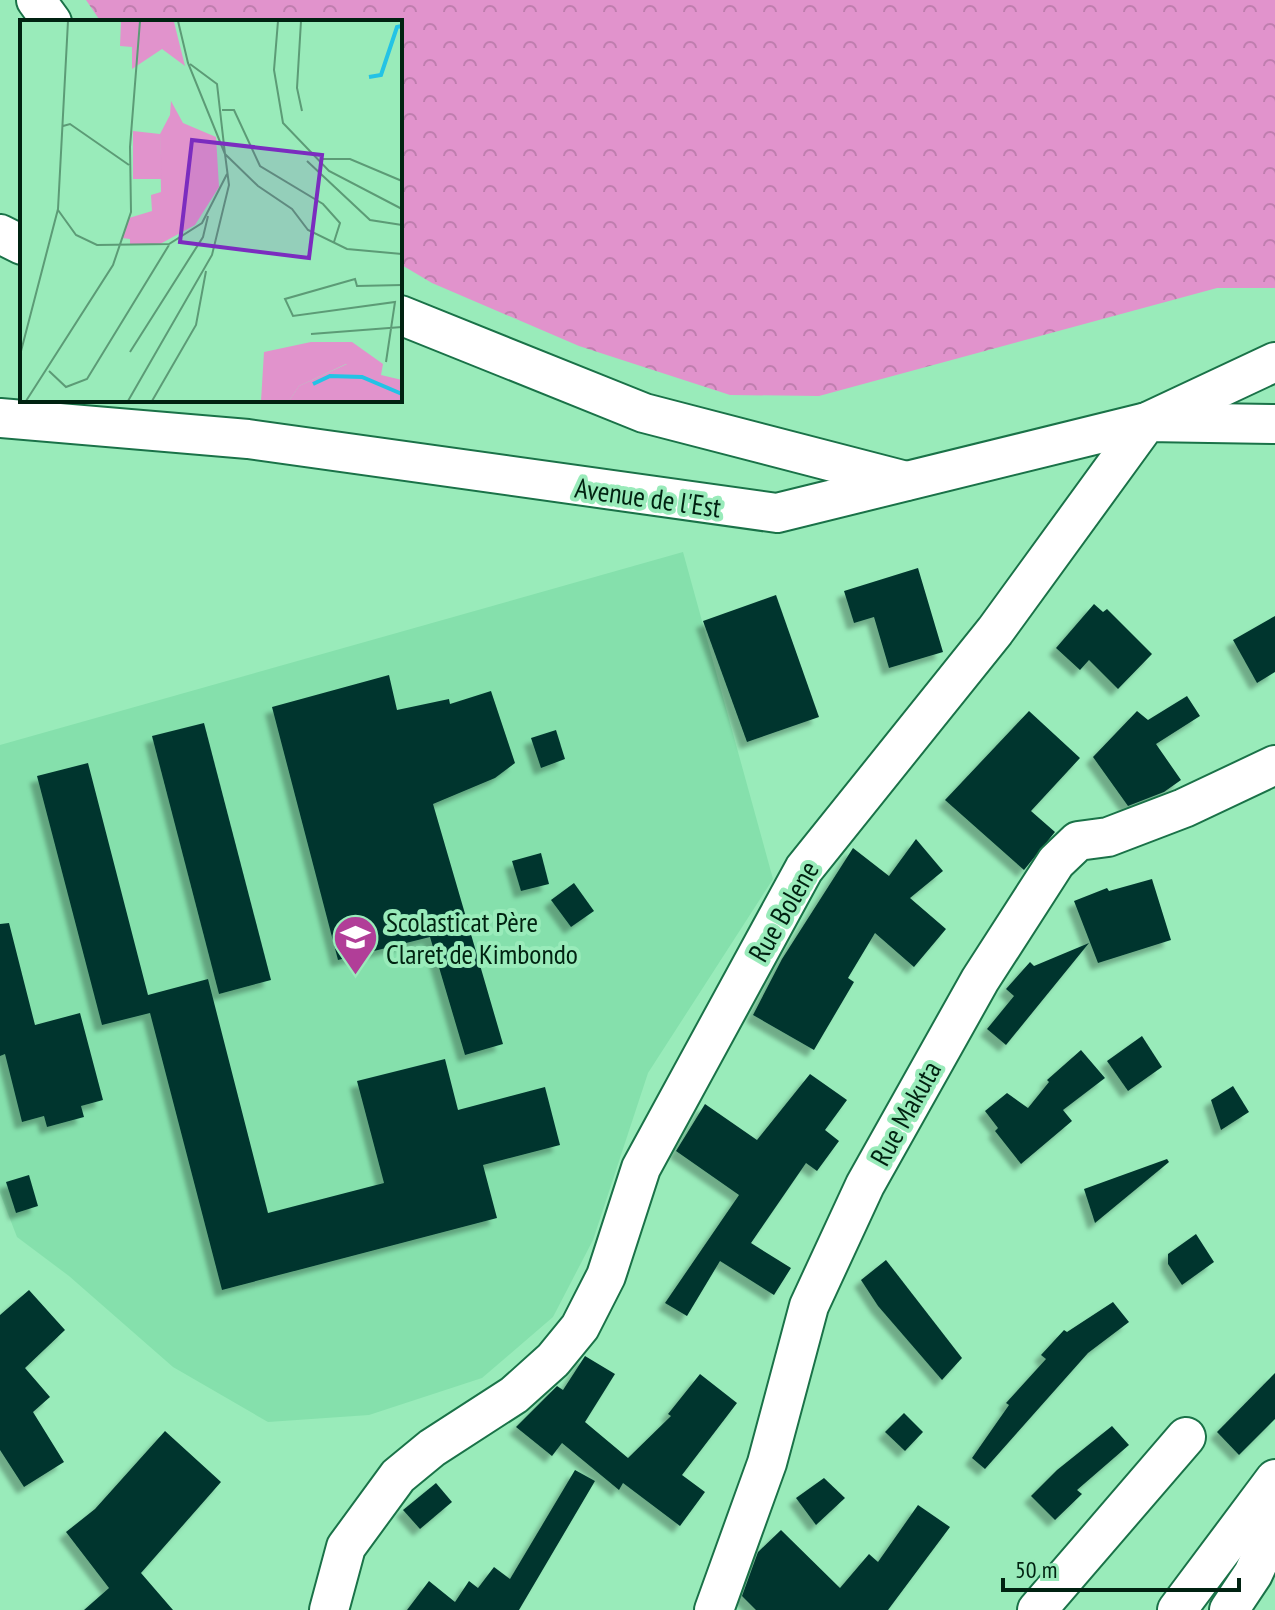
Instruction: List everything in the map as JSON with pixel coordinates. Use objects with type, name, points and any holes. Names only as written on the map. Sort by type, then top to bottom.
[{"type":"street","points":[[36,0],[51,20]]},
{"type":"street","points":[[0,234],[20,244]]},
{"type":"street","points":[[402,316],[644,413],[910,482]]},
{"type":"street","name":"Avenue de l'Est","points":[[0,418],[248,439],[759,513],[777,513],[1147,422],[1275,362]]},
{"type":"street","points":[[1147,422],[1275,424]]},
{"type":"street","name":"Rue Bolene","points":[[329,1610],[346,1547],[398,1476],[432,1448],[514,1395],[553,1360],[580,1327],[606,1276],[641,1168],[804,869],[995,631],[1147,422]]},
{"type":"street","name":"Rue Makuta","points":[[714,1610],[767,1463],[806,1314],[821,1279],[865,1185],[980,980],[1056,862],[1078,841],[1108,837],[1184,808],[1275,765]]},
{"type":"street","points":[[1037,1610],[1186,1437]]},
{"type":"street","points":[[1177,1610],[1275,1479]]},
{"type":"street","points":[[1229,1610],[1253,1574],[1275,1527]]},
{"type":"shaded area","name":"Scolasticat Père Claret de Kimbondo","points":[[683,552],[773,879],[648,1073],[593,1240],[553,1317],[482,1378],[369,1415],[268,1422],[173,1367],[69,1276],[17,1237],[0,1193],[0,745]]},
{"type":"green space","points":[[86,0],[1275,0],[1275,288],[1217,288],[819,396],[730,395],[579,346],[432,283],[402,265],[402,20],[100,20]]},
{"type":"building","points":[[918,568],[943,652],[889,668],[874,617],[854,623],[844,591]]},
{"type":"building","points":[[776,595],[819,717],[747,742],[703,621]]},
{"type":"building","points":[[1094,604],[1103,612],[1107,609],[1152,654],[1118,689],[1089,660],[1080,670],[1056,648]]},
{"type":"building","points":[[1275,616],[1275,672],[1257,683],[1233,640]]},
{"type":"building","points":[[389,675],[397,710],[449,699],[450,704],[491,691],[515,763],[495,778],[433,804],[503,1044],[465,1055],[430,937],[338,960],[272,707]]},
{"type":"building","points":[[1187,696],[1200,716],[1156,744],[1181,780],[1164,792],[1128,806],[1093,757],[1137,711],[1148,720]]},
{"type":"building","points":[[1029,711],[1080,758],[1031,811],[1055,832],[1024,870],[945,800]]},
{"type":"building","points":[[204,723],[271,980],[219,994],[152,736]]},
{"type":"building","points":[[556,730],[565,759],[541,768],[531,738]]},
{"type":"building","points":[[88,763],[148,995],[208,979],[268,1213],[384,1183],[357,1081],[445,1059],[458,1110],[545,1087],[560,1145],[483,1165],[497,1218],[222,1290],[150,1013],[102,1025],[37,776]]},
{"type":"building","points":[[916,839],[943,871],[910,898],[946,929],[914,967],[875,933],[848,978],[854,982],[814,1050],[753,1015],[782,959],[853,848],[889,876]]},
{"type":"building","points":[[541,853],[549,884],[521,891],[512,861]]},
{"type":"building","points":[[1152,879],[1171,940],[1098,963],[1074,901],[1107,888],[1109,891]]},
{"type":"building","points":[[574,883],[594,911],[571,927],[551,900]]},
{"type":"building","points":[[9,923],[35,1025],[80,1013],[103,1100],[81,1106],[84,1117],[47,1127],[44,1116],[22,1122],[5,1054],[0,1056],[0,924]]},
{"type":"building","points":[[1089,943],[1006,1045],[987,1029],[1014,996],[1006,989],[1030,962],[1034,966]]},
{"type":"building","points":[[1142,1036],[1162,1067],[1128,1091],[1107,1061]]},
{"type":"building","points":[[1081,1050],[1105,1078],[1063,1110],[1072,1121],[1021,1164],[995,1131],[998,1128],[985,1111],[1007,1093],[1028,1108],[1049,1082],[1047,1080]]},
{"type":"building","points":[[810,1074],[847,1100],[825,1130],[839,1141],[817,1171],[806,1163],[751,1243],[791,1268],[774,1295],[720,1261],[687,1316],[665,1303],[739,1195],[676,1151],[705,1104],[757,1140]]},
{"type":"building","points":[[1233,1086],[1249,1112],[1221,1130],[1211,1100]]},
{"type":"building","points":[[1167,1159],[1169,1162],[1095,1223],[1084,1189]]},
{"type":"building","points":[[29,1175],[38,1206],[16,1213],[6,1182]]},
{"type":"building","points":[[1196,1234],[1214,1262],[1182,1285],[1168,1264],[1168,1254]]},
{"type":"building","points":[[886,1260],[962,1358],[942,1380],[878,1306],[861,1280]]},
{"type":"building","points":[[29,1290],[65,1330],[25,1368],[50,1397],[33,1412],[64,1462],[24,1487],[0,1450],[0,1315]]},
{"type":"building","points":[[1113,1302],[1129,1322],[1088,1353],[985,1469],[972,1458],[1009,1405],[1006,1403],[1046,1359],[1041,1355],[1064,1330],[1067,1332]]},
{"type":"building","points":[[585,1356],[615,1374],[585,1422],[628,1458],[671,1416],[668,1414],[700,1374],[737,1403],[682,1475],[705,1492],[680,1526],[623,1483],[619,1490],[562,1443],[552,1456],[516,1427],[557,1386],[563,1390]]},
{"type":"building","points":[[1275,1373],[1275,1419],[1239,1455],[1217,1432]]},
{"type":"building","points":[[904,1413],[923,1432],[905,1451],[885,1432]]},
{"type":"building","points":[[1112,1426],[1129,1445],[1077,1490],[1082,1494],[1055,1520],[1031,1496],[1057,1470]]},
{"type":"building","points":[[165,1431],[221,1482],[141,1573],[173,1610],[84,1610],[109,1588],[66,1532],[95,1509]]},
{"type":"building","points":[[575,1470],[595,1481],[519,1610],[407,1610],[429,1581],[455,1602],[469,1581],[478,1588],[494,1567],[510,1579]]},
{"type":"building","points":[[824,1478],[845,1498],[816,1525],[796,1498]]},
{"type":"building","points":[[436,1483],[452,1502],[420,1529],[403,1510]]},
{"type":"building","points":[[918,1505],[950,1527],[888,1610],[756,1610],[742,1596],[758,1552],[781,1530],[840,1588],[869,1554],[878,1562]]},
{"type":"place","name":"Scolasticat Père Claret de Kimbondo","points":[[355,976]]}]
